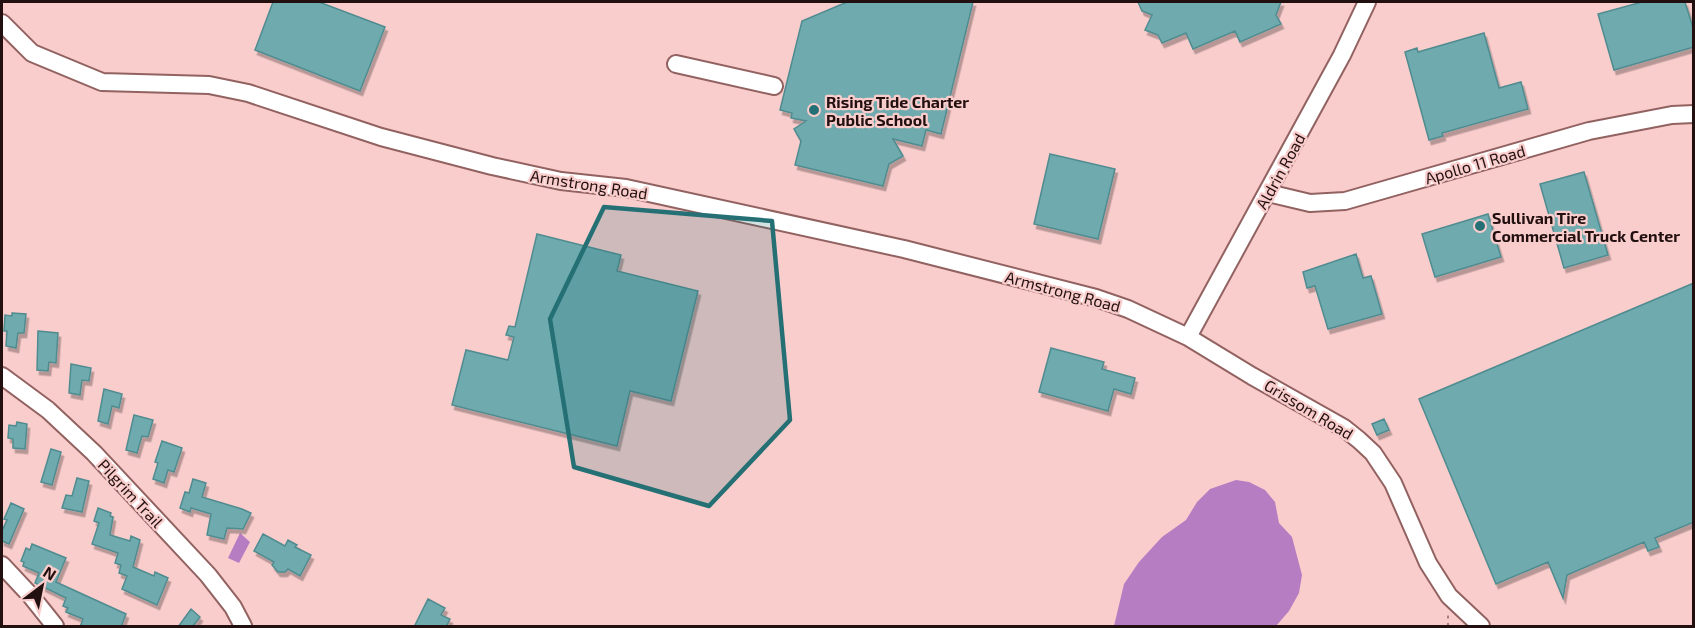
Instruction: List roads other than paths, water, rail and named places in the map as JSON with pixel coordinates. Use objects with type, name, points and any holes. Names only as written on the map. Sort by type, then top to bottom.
[{"type":"street","name":"Aldrin Road","points":[[1188,337],[1342,56],[1367,2]]},
{"type":"street","name":"Armstrong Road","points":[[2,23],[32,53],[102,82],[208,85],[248,93],[381,137],[492,166],[561,181],[626,188],[904,249],[1096,298],[1128,309],[1188,337]]},
{"type":"street","points":[[676,64],[774,86]]},
{"type":"street","name":"Apollo 11 Road","points":[[1268,193],[1310,203],[1345,201],[1590,131],[1688,114]]},
{"type":"street","name":"Grissom Road","points":[[1188,337],[1344,428],[1373,453],[1393,483],[1428,563],[1449,596],[1481,627]]},
{"type":"street","name":"Pilgrim Trail","points":[[2,376],[48,410],[94,453],[208,575],[233,607],[243,627]]},
{"type":"street","points":[[2,566],[31,596],[56,627]]},
{"type":"place","name":"Rising Tide Charter Public School","points":[[814,110]]},
{"type":"place","name":"Sullivan Tire Commercial Truck Center","points":[[1480,226]]}]
